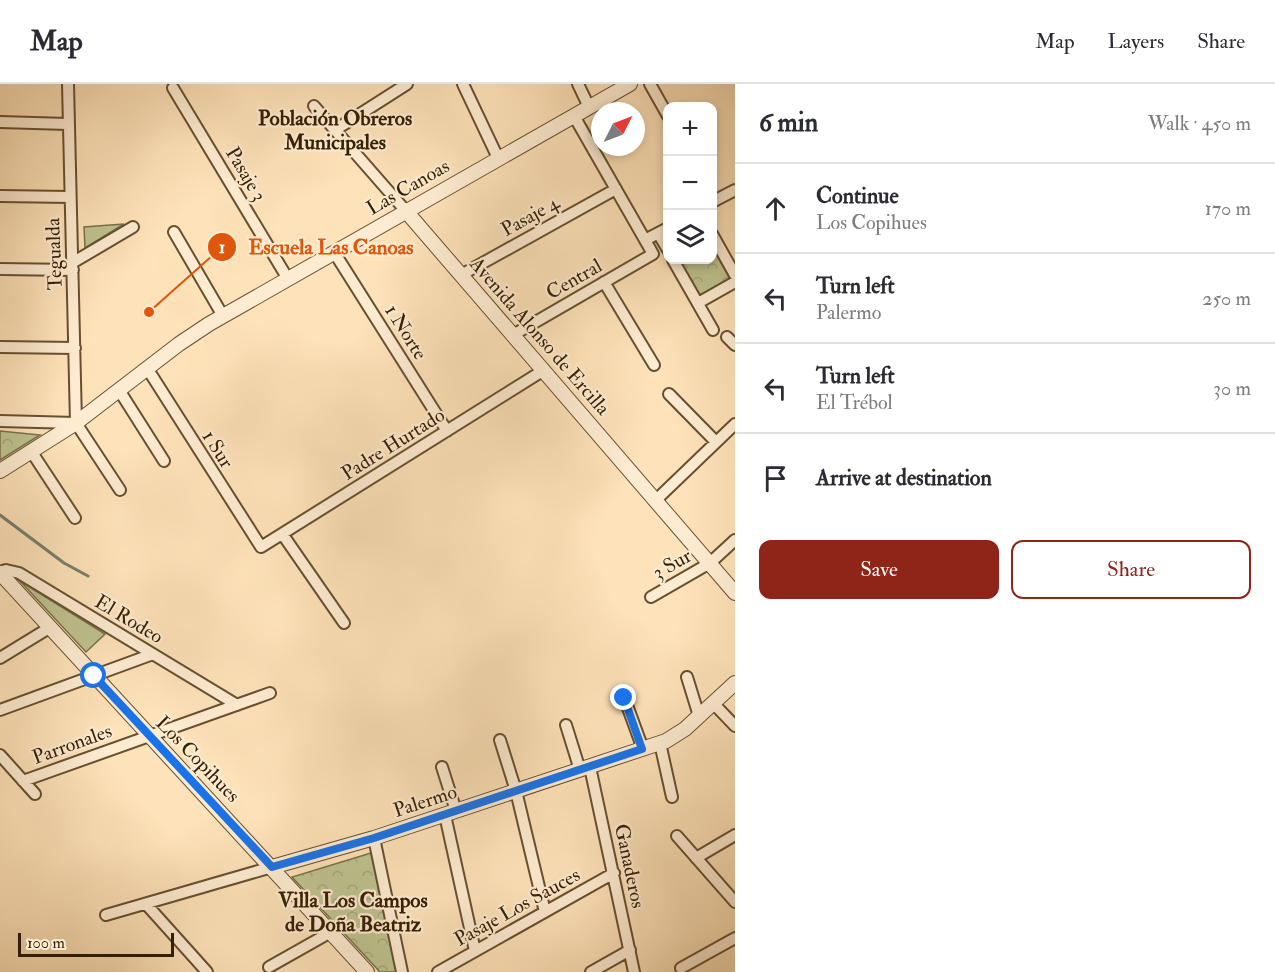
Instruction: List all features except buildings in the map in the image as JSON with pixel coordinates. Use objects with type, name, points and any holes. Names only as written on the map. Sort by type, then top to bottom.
[{"type":"street","name":"Tegualda","points":[[68,84],[76,423]]},
{"type":"street","points":[[335,130],[406,84]]},
{"type":"street","points":[[464,84],[498,158]]},
{"type":"street","points":[[578,84],[589,107]]},
{"type":"street","name":"Las Canoas","points":[[0,471],[76,423],[147,368],[223,316],[405,210],[630,84]]},
{"type":"street","points":[[650,84],[663,107]]},
{"type":"street","name":"Pasaje 3","points":[[173,88],[288,279]]},
{"type":"street","name":"Avenida Alonso de Ercilla","points":[[314,106],[735,593]]},
{"type":"street","points":[[574,116],[645,240],[663,230]]},
{"type":"street","points":[[0,122],[68,124]]},
{"type":"street","name":"Pasaje 4","points":[[461,275],[616,189]]},
{"type":"street","points":[[717,199],[735,190]]},
{"type":"street","points":[[0,196],[69,197]]},
{"type":"street","points":[[0,269],[73,267],[133,227]]},
{"type":"street","points":[[174,232],[223,316]]},
{"type":"street","name":"Central","points":[[513,335],[653,254],[645,240]]},
{"type":"street","points":[[717,243],[735,275]]},
{"type":"street","name":"1 Norte","points":[[334,252],[447,431]]},
{"type":"street","points":[[675,264],[713,330]]},
{"type":"street","points":[[604,282],[654,365]]},
{"type":"street","points":[[698,303],[735,282]]},
{"type":"street","points":[[727,336],[735,345]]},
{"type":"street","points":[[0,346],[75,348]]},
{"type":"street","name":"1 Sur","points":[[147,368],[261,547]]},
{"type":"street","name":"Padre Hurtado","points":[[261,547],[544,370]]},
{"type":"street","points":[[119,390],[164,461]]},
{"type":"street","points":[[669,394],[716,442]]},
{"type":"street","points":[[0,421],[76,423],[120,490]]},
{"type":"street","points":[[656,500],[735,424]]},
{"type":"street","points":[[31,451],[75,518]]},
{"type":"street","points":[[283,535],[344,623]]},
{"type":"street","name":"3 Sur","points":[[651,597],[710,563],[735,540]]},
{"type":"street","name":"El Rodeo","points":[[0,572],[6,570],[19,573],[237,705]]},
{"type":"street","name":"Los Copihues","points":[[0,572],[367,972]]},
{"type":"street","points":[[0,658],[50,628]]},
{"type":"street","points":[[0,710],[153,654]]},
{"type":"street","points":[[687,677],[699,716]]},
{"type":"street","name":"Palermo","points":[[106,915],[374,838],[660,743],[680,733],[735,683]]},
{"type":"street","name":"Parronales","points":[[23,781],[270,693]]},
{"type":"street","points":[[624,698],[642,749]]},
{"type":"street","points":[[713,703],[735,726]]},
{"type":"street","name":"Ganaderos","points":[[566,725],[585,769],[614,873],[634,972]]},
{"type":"street","points":[[500,740],[516,791],[545,912]]},
{"type":"street","points":[[660,743],[672,797]]},
{"type":"street","points":[[0,755],[35,794]]},
{"type":"street","points":[[442,767],[475,951]]},
{"type":"street","points":[[696,858],[735,835]]},
{"type":"street","points":[[677,836],[735,902]]},
{"type":"street","points":[[374,838],[402,972]]},
{"type":"street","name":"Pasaje Los Sauces","points":[[438,972],[614,873]]},
{"type":"street","points":[[146,904],[207,972]]},
{"type":"street","points":[[269,967],[331,932]]},
{"type":"street","points":[[681,968],[735,938]]},
{"type":"street","points":[[591,972],[630,950]]},
{"type":"green space","points":[[124,224],[85,248],[84,227]]},
{"type":"green space","points":[[717,255],[730,279],[700,296],[681,264],[717,264]]},
{"type":"green space","points":[[0,431],[40,435],[0,460]]},
{"type":"green space","points":[[20,581],[105,634],[86,652]]},
{"type":"green space","points":[[371,853],[398,972],[380,972],[292,877]]},
{"type":"waterway","points":[[0,515],[64,563],[88,576]]},
{"type":"place","name":"Escuela Las Canoas","points":[[149,312]]},
{"type":"district","name":"Población Obreros Municipales","points":[[335,130]]},
{"type":"district","name":"Villa Los Campos de Doña Beatriz","points":[[353,912]]},
{"type":"route","points":[[94,676],[272,867],[374,838],[642,749],[624,698]]}]
